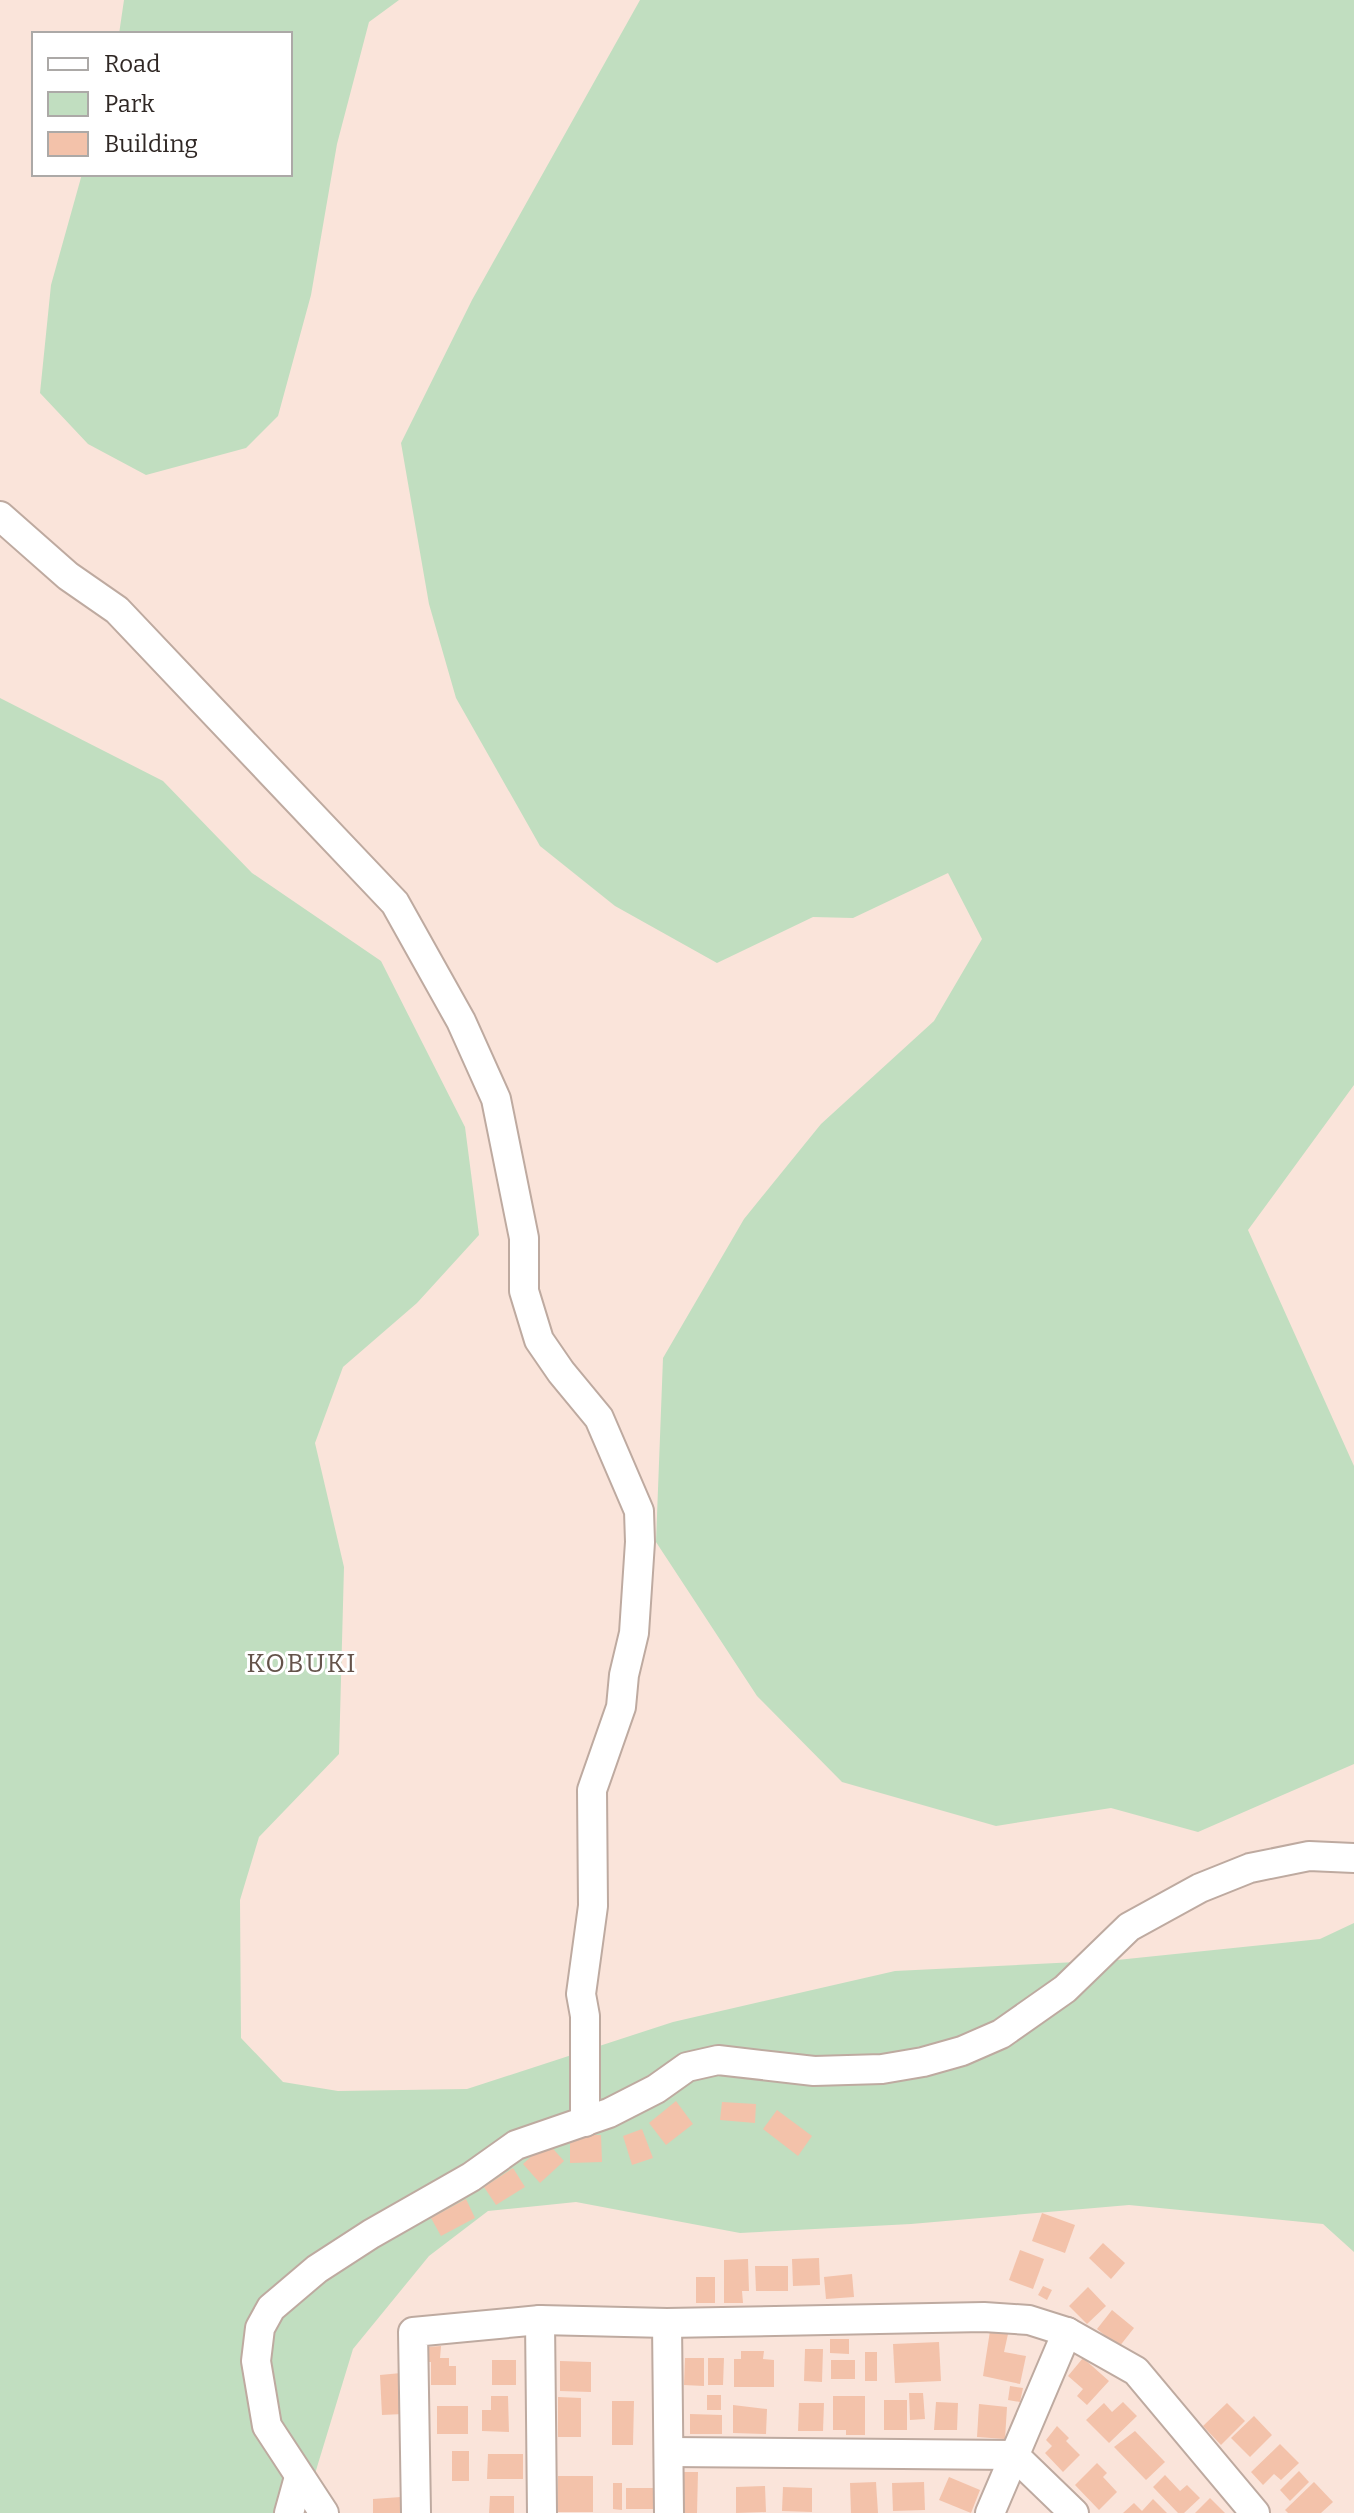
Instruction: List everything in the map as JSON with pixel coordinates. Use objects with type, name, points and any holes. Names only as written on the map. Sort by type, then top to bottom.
[{"type":"street","points":[[0,516],[68,576],[117,610],[395,903],[461,1021],[496,1099],[524,1238],[524,1291],[539,1340],[599,1418],[639,1511],[634,1633],[624,1675],[621,1707],[592,1790],[593,1906],[581,1994],[585,2016],[585,2122]]},
{"type":"street","points":[[324,2513],[267,2426],[256,2361],[260,2328],[271,2308],[317,2269],[471,2177],[516,2145],[609,2113],[656,2089],[687,2067],[718,2060],[814,2071],[882,2069],[962,2051],[1001,2034],[1065,1989],[1129,1927],[1200,1888],[1250,1868],[1309,1856],[1354,1858]]},
{"type":"street","points":[[416,2513],[413,2332],[540,2320],[667,2323],[984,2317],[1029,2320],[1067,2332],[1136,2371],[1255,2513]]},
{"type":"street","points":[[540,2320],[542,2513]]},
{"type":"street","points":[[667,2323],[669,2513]]},
{"type":"street","points":[[990,2513],[1067,2332]]},
{"type":"street","points":[[669,2452],[1014,2455],[1074,2513]]},
{"type":"street","points":[[289,2513],[299,2477]]},
{"type":"green space","points":[[124,0],[399,0],[369,22],[337,144],[311,295],[278,416],[246,448],[146,475],[88,444],[40,393],[51,285],[81,176],[292,176],[292,32],[119,32]]},
{"type":"green space","points":[[640,0],[1354,0],[1354,1085],[1248,1230],[1354,1466],[1354,1764],[1198,1832],[1111,1808],[996,1826],[842,1782],[757,1696],[656,1542],[663,1358],[744,1219],[821,1124],[934,1021],[982,939],[948,873],[853,918],[813,917],[717,963],[615,906],[540,846],[456,698],[429,604],[401,443],[472,300]]},
{"type":"green space","points":[[0,698],[163,781],[252,873],[381,961],[465,1127],[479,1235],[417,1303],[343,1367],[315,1443],[344,1567],[339,1754],[259,1837],[240,1900],[241,2038],[283,2082],[338,2091],[467,2089],[673,2022],[895,1971],[1117,1960],[1320,1939],[1354,1923],[1354,2252],[1323,2224],[1129,2205],[911,2224],[740,2233],[576,2202],[488,2211],[429,2256],[353,2349],[303,2513],[0,2513]]},
{"type":"building","points":[[676,2101],[693,2124],[666,2145],[649,2123]]},
{"type":"building","points":[[722,2102],[756,2104],[755,2123],[720,2120]]},
{"type":"building","points":[[777,2110],[812,2136],[798,2156],[763,2129]]},
{"type":"building","points":[[642,2129],[653,2158],[632,2165],[623,2136]]},
{"type":"building","points":[[570,2135],[601,2135],[602,2162],[570,2163]]},
{"type":"building","points":[[547,2142],[564,2161],[540,2183],[523,2164]]},
{"type":"building","points":[[513,2168],[525,2187],[496,2205],[484,2187]]},
{"type":"building","points":[[466,2199],[475,2218],[441,2236],[431,2218]]},
{"type":"building","points":[[1042,2213],[1075,2225],[1065,2253],[1032,2241]]},
{"type":"building","points":[[1103,2243],[1125,2263],[1111,2279],[1089,2258]]},
{"type":"building","points":[[1020,2250],[1044,2259],[1033,2289],[1009,2280]]},
{"type":"building","points":[[819,2258],[820,2285],[793,2286],[792,2259]]},
{"type":"building","points":[[748,2259],[749,2291],[742,2291],[743,2303],[724,2303],[724,2260]]},
{"type":"building","points":[[755,2266],[788,2266],[788,2291],[756,2291]]},
{"type":"building","points":[[852,2274],[854,2297],[826,2299],[824,2277]]},
{"type":"building","points":[[696,2277],[715,2277],[715,2303],[696,2303]]},
{"type":"building","points":[[1043,2286],[1052,2290],[1047,2300],[1038,2295]]},
{"type":"building","points":[[1088,2287],[1106,2306],[1087,2324],[1069,2306]]},
{"type":"building","points":[[1112,2310],[1134,2328],[1119,2347],[1097,2329]]},
{"type":"building","points":[[990,2331],[1008,2334],[1004,2352],[1026,2356],[1020,2384],[983,2376]]},
{"type":"building","points":[[830,2339],[849,2339],[849,2354],[830,2353]]},
{"type":"building","points":[[939,2342],[941,2381],[895,2383],[893,2344]]},
{"type":"building","points":[[441,2346],[440,2358],[449,2358],[449,2366],[456,2366],[456,2385],[431,2385],[431,2362],[427,2362],[427,2347]]},
{"type":"building","points":[[805,2349],[823,2349],[822,2382],[804,2381]]},
{"type":"building","points":[[741,2351],[764,2351],[763,2359],[774,2360],[774,2387],[734,2387],[734,2359],[741,2359]]},
{"type":"building","points":[[865,2352],[877,2352],[877,2381],[865,2381]]},
{"type":"building","points":[[685,2358],[704,2358],[704,2386],[684,2385]]},
{"type":"building","points":[[708,2358],[724,2358],[723,2385],[708,2385]]},
{"type":"building","points":[[1083,2358],[1109,2381],[1087,2405],[1077,2396],[1083,2389],[1068,2376]]},
{"type":"building","points":[[492,2360],[516,2360],[516,2385],[492,2385]]},
{"type":"building","points":[[831,2360],[855,2360],[855,2379],[831,2379]]},
{"type":"building","points":[[560,2361],[591,2362],[591,2392],[560,2391]]},
{"type":"building","points":[[401,2373],[403,2414],[382,2415],[380,2375]]},
{"type":"building","points":[[1010,2386],[1023,2388],[1020,2402],[1008,2400]]},
{"type":"building","points":[[909,2393],[923,2393],[925,2419],[910,2420]]},
{"type":"building","points":[[707,2395],[721,2395],[721,2410],[707,2410]]},
{"type":"building","points":[[491,2396],[508,2396],[509,2432],[482,2431],[482,2410],[491,2410]]},
{"type":"building","points":[[833,2396],[865,2396],[865,2435],[846,2435],[846,2430],[833,2430]]},
{"type":"building","points":[[558,2397],[581,2398],[581,2437],[558,2437]]},
{"type":"building","points":[[884,2400],[907,2400],[907,2430],[884,2430]]},
{"type":"building","points":[[612,2401],[634,2401],[633,2445],[612,2445]]},
{"type":"building","points":[[936,2402],[958,2403],[957,2430],[934,2430]]},
{"type":"building","points":[[1123,2402],[1137,2416],[1109,2443],[1086,2420],[1104,2403],[1112,2412]]},
{"type":"building","points":[[799,2403],[824,2403],[823,2431],[798,2431]]},
{"type":"building","points":[[1227,2403],[1245,2421],[1221,2445],[1203,2426]]},
{"type":"building","points":[[979,2404],[1007,2407],[1005,2439],[977,2437]]},
{"type":"building","points":[[733,2405],[767,2409],[766,2434],[733,2433]]},
{"type":"building","points":[[437,2406],[468,2406],[468,2434],[437,2434]]},
{"type":"building","points":[[690,2414],[722,2415],[722,2434],[690,2434]]},
{"type":"building","points":[[1254,2416],[1272,2435],[1250,2457],[1231,2438]]},
{"type":"building","points":[[1057,2426],[1080,2455],[1063,2472],[1045,2453],[1052,2446],[1046,2440]]},
{"type":"building","points":[[1135,2431],[1165,2462],[1146,2480],[1114,2447]]},
{"type":"building","points":[[1280,2444],[1299,2463],[1281,2480],[1274,2474],[1263,2485],[1251,2472]]},
{"type":"building","points":[[452,2451],[469,2451],[469,2481],[452,2481]]},
{"type":"building","points":[[488,2454],[523,2454],[523,2479],[487,2479]]},
{"type":"building","points":[[1097,2463],[1107,2473],[1103,2477],[1117,2492],[1099,2510],[1075,2485]]},
{"type":"building","points":[[1299,2471],[1309,2482],[1290,2501],[1280,2490]]},
{"type":"building","points":[[682,2472],[698,2472],[697,2513],[681,2513]]},
{"type":"building","points":[[1165,2475],[1180,2491],[1187,2485],[1200,2498],[1184,2513],[1178,2513],[1153,2487]]},
{"type":"building","points":[[558,2476],[593,2476],[593,2512],[557,2512]]},
{"type":"building","points":[[949,2477],[980,2490],[971,2513],[939,2500]]},
{"type":"building","points":[[876,2482],[878,2513],[851,2513],[850,2483]]},
{"type":"building","points":[[924,2482],[925,2510],[893,2511],[892,2483]]},
{"type":"building","points":[[1314,2482],[1333,2502],[1321,2513],[1288,2513],[1285,2510]]},
{"type":"building","points":[[613,2483],[622,2483],[622,2510],[613,2509]]},
{"type":"building","points":[[765,2486],[766,2512],[736,2513],[736,2487]]},
{"type":"building","points":[[783,2487],[812,2488],[812,2512],[782,2511]]},
{"type":"building","points":[[626,2488],[654,2488],[654,2509],[626,2509]]},
{"type":"building","points":[[490,2496],[514,2496],[514,2513],[489,2513]]},
{"type":"building","points":[[401,2497],[402,2513],[373,2513],[373,2499]]},
{"type":"building","points":[[1210,2498],[1225,2513],[1195,2513]]},
{"type":"building","points":[[1153,2499],[1167,2513],[1123,2513],[1134,2503],[1142,2511]]},
{"type":"district","name":"KOBUKI","points":[[302,1663]]}]
